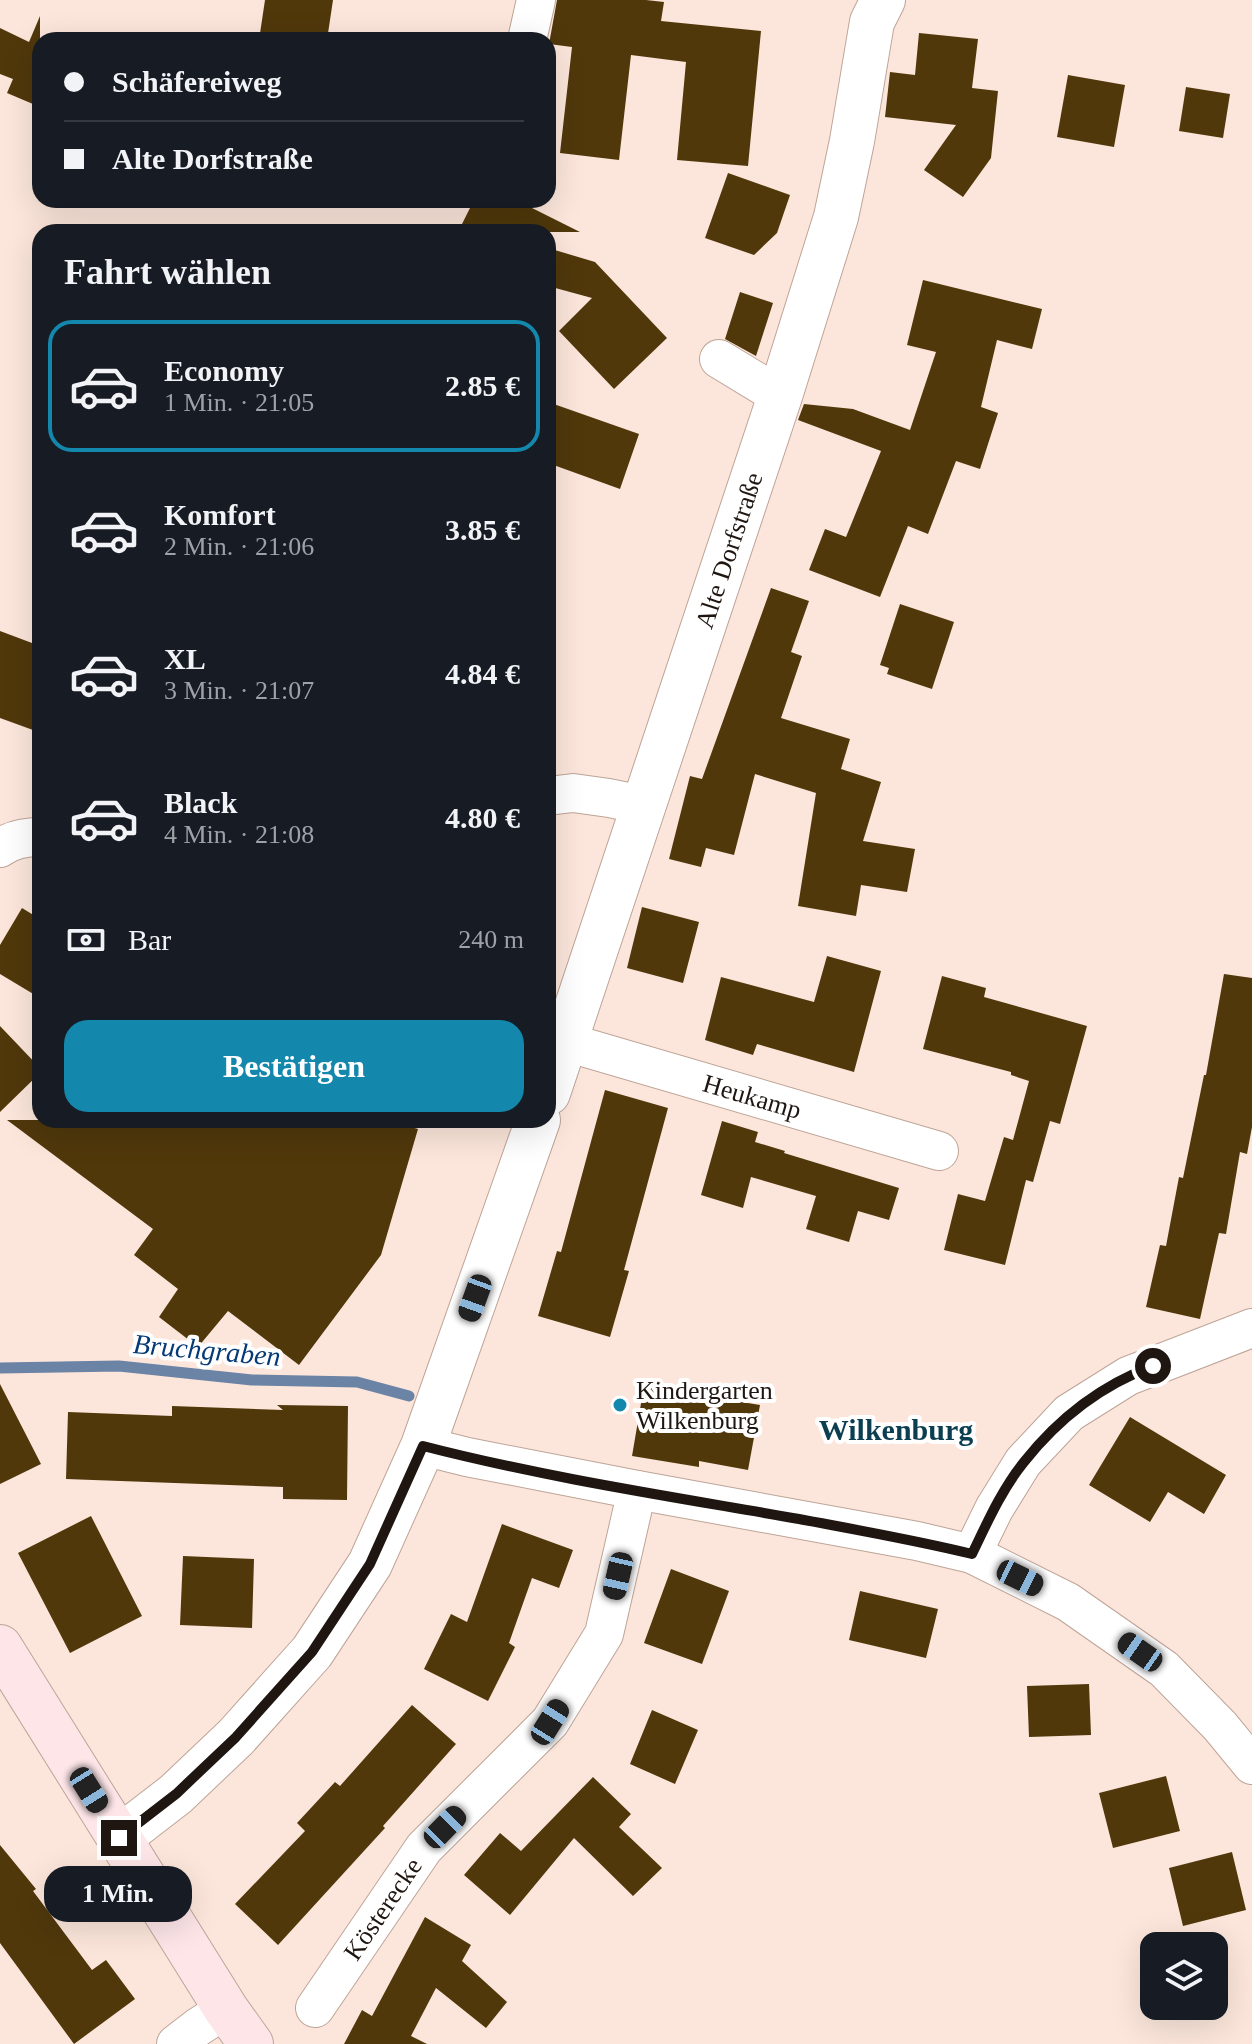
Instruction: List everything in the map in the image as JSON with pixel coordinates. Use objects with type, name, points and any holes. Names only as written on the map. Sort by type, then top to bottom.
[{"type":"main road","points":[[0,1647],[226,2009],[251,2044]]},
{"type":"street","points":[[529,32],[536,0]]},
{"type":"street","name":"Alte Dorfstraße","points":[[556,1070],[780,396],[836,217],[874,7]]},
{"type":"street","points":[[719,359],[780,396]]},
{"type":"street","points":[[556,795],[573,793],[643,805]]},
{"type":"street","points":[[0,848],[7,843],[32,837]]},
{"type":"street","name":"Heukamp","points":[[566,1042],[939,1151]]},
{"type":"street","points":[[119,1838],[176,1794],[236,1737],[312,1652],[370,1564],[423,1446],[535,1128]]},
{"type":"street","points":[[972,1554],[994,1509],[1023,1462],[1069,1413],[1128,1376],[1252,1328]]},
{"type":"street","points":[[423,1446],[972,1554],[1068,1602],[1164,1669],[1220,1726],[1252,1765]]},
{"type":"street","name":"Kösterecke","points":[[315,2008],[424,1848],[550,1722],[604,1634],[637,1490]]},
{"type":"street","points":[[176,2044],[226,2009]]},
{"type":"building","points":[[265,0],[333,0],[328,32],[260,32]]},
{"type":"building","points":[[557,0],[664,2],[661,21],[761,31],[748,166],[677,160],[686,62],[631,55],[619,160],[560,153],[572,47],[556,45],[556,32],[551,32]]},
{"type":"building","points":[[40,16],[40,32],[33,32]]},
{"type":"building","points":[[0,28],[29,42],[32,35],[32,104],[7,93],[13,79],[0,74]]},
{"type":"building","points":[[919,33],[978,39],[972,88],[998,91],[991,158],[963,197],[924,170],[956,125],[885,117],[890,72],[915,75]]},
{"type":"building","points":[[1068,75],[1125,85],[1114,147],[1057,137]]},
{"type":"building","points":[[1186,87],[1230,94],[1223,138],[1179,131]]},
{"type":"building","points":[[728,173],[790,195],[777,233],[754,255],[705,238]]},
{"type":"building","points":[[470,208],[532,208],[580,232],[556,232],[556,224],[462,224]]},
{"type":"building","points":[[556,250],[595,262],[667,338],[614,389],[559,331],[592,298],[556,288]]},
{"type":"building","points":[[923,280],[1042,309],[1032,349],[997,340],[981,407],[998,413],[980,469],[956,461],[928,534],[908,526],[880,597],[809,570],[825,529],[846,537],[881,451],[798,420],[804,404],[853,409],[910,430],[936,352],[907,345]]},
{"type":"building","points":[[740,292],[773,303],[756,356],[725,339]]},
{"type":"building","points":[[556,405],[639,434],[620,489],[556,466]]},
{"type":"building","points":[[771,588],[809,601],[791,652],[802,656],[781,718],[850,739],[841,769],[881,782],[863,841],[915,849],[907,892],[861,885],[856,916],[798,906],[816,793],[755,774],[734,855],[706,848],[701,867],[669,859],[690,776],[702,779]]},
{"type":"building","points":[[900,604],[954,622],[932,689],[887,674],[889,668],[880,665]]},
{"type":"building","points":[[0,631],[32,643],[32,730],[0,718]]},
{"type":"building","points":[[642,907],[699,922],[683,983],[627,968]]},
{"type":"building","points":[[22,908],[32,914],[32,993],[0,974],[0,945]]},
{"type":"building","points":[[827,956],[881,971],[854,1072],[757,1044],[753,1055],[705,1040],[721,977],[814,1002]]},
{"type":"building","points":[[1224,974],[1252,978],[1252,1127],[1247,1154],[1240,1152],[1226,1234],[1219,1233],[1200,1319],[1146,1307],[1160,1245],[1166,1246],[1179,1177],[1183,1178]]},
{"type":"building","points":[[942,976],[986,988],[984,997],[1087,1026],[1060,1124],[1050,1121],[1033,1182],[1026,1180],[1005,1265],[944,1250],[958,1194],[985,1201],[1004,1137],[1013,1140],[1029,1081],[1011,1075],[1011,1072],[923,1049]]},
{"type":"building","points":[[0,1026],[32,1060],[32,1081],[0,1112]]},
{"type":"building","points":[[605,1090],[668,1108],[624,1270],[629,1271],[610,1337],[538,1316],[557,1251],[561,1252]]},
{"type":"building","points":[[7,1120],[32,1120],[32,1128],[418,1129],[381,1255],[299,1365],[228,1311],[198,1347],[159,1317],[178,1289],[134,1255],[153,1229]]},
{"type":"building","points":[[722,1121],[758,1132],[755,1142],[784,1153],[899,1188],[889,1220],[858,1211],[849,1242],[806,1229],[816,1196],[751,1177],[743,1208],[701,1195]]},
{"type":"building","points":[[645,1380],[712,1392],[711,1397],[760,1405],[748,1470],[699,1461],[699,1467],[632,1456]]},
{"type":"building","points":[[0,1384],[41,1464],[0,1484]]},
{"type":"building","points":[[277,1405],[348,1406],[347,1500],[283,1499],[283,1487],[66,1479],[68,1412],[172,1416],[172,1406],[283,1410]]},
{"type":"building","points":[[1130,1417],[1226,1475],[1204,1514],[1168,1492],[1150,1522],[1089,1485]]},
{"type":"building","points":[[91,1516],[142,1616],[70,1653],[18,1553]]},
{"type":"building","points":[[502,1524],[573,1550],[559,1588],[532,1578],[509,1643],[515,1647],[488,1701],[424,1669],[451,1614],[467,1622]]},
{"type":"building","points":[[183,1556],[254,1559],[252,1628],[180,1625]]},
{"type":"building","points":[[671,1569],[729,1591],[702,1664],[644,1643]]},
{"type":"building","points":[[860,1591],[938,1609],[926,1658],[849,1640]]},
{"type":"building","points":[[1089,1684],[1091,1735],[1029,1737],[1027,1686]]},
{"type":"building","points":[[412,1705],[456,1744],[383,1826],[385,1828],[278,1945],[235,1904],[305,1831],[297,1823],[335,1782],[340,1786]]},
{"type":"building","points":[[652,1710],[698,1730],[675,1784],[630,1764]]},
{"type":"building","points":[[1166,1776],[1180,1831],[1113,1848],[1099,1793]]},
{"type":"building","points":[[593,1777],[631,1814],[619,1827],[662,1868],[633,1896],[574,1838],[510,1915],[464,1875],[500,1833],[521,1851]]},
{"type":"building","points":[[0,1845],[36,1889],[33,1891],[92,1970],[106,1960],[135,1999],[74,2044],[0,1943]]},
{"type":"building","points":[[1232,1852],[1246,1910],[1183,1926],[1169,1868]]},
{"type":"building","points":[[425,1917],[471,1945],[462,1961],[507,2002],[486,2028],[436,1988],[411,2036],[427,2044],[344,2044],[362,2010],[372,2016]]},
{"type":"waterway","name":"Bruchgraben","points":[[0,1368],[119,1366],[252,1380],[357,1382],[409,1396]]},
{"type":"place","name":"Kindergarten Wilkenburg","points":[[620,1405]]},
{"type":"district","name":"Wilkenburg","points":[[896,1429]]},
{"type":"route","points":[[119,1838],[176,1794],[236,1737],[312,1652],[370,1564],[423,1446],[972,1554],[994,1509],[1023,1462],[1069,1413],[1128,1376],[1153,1366]]}]
